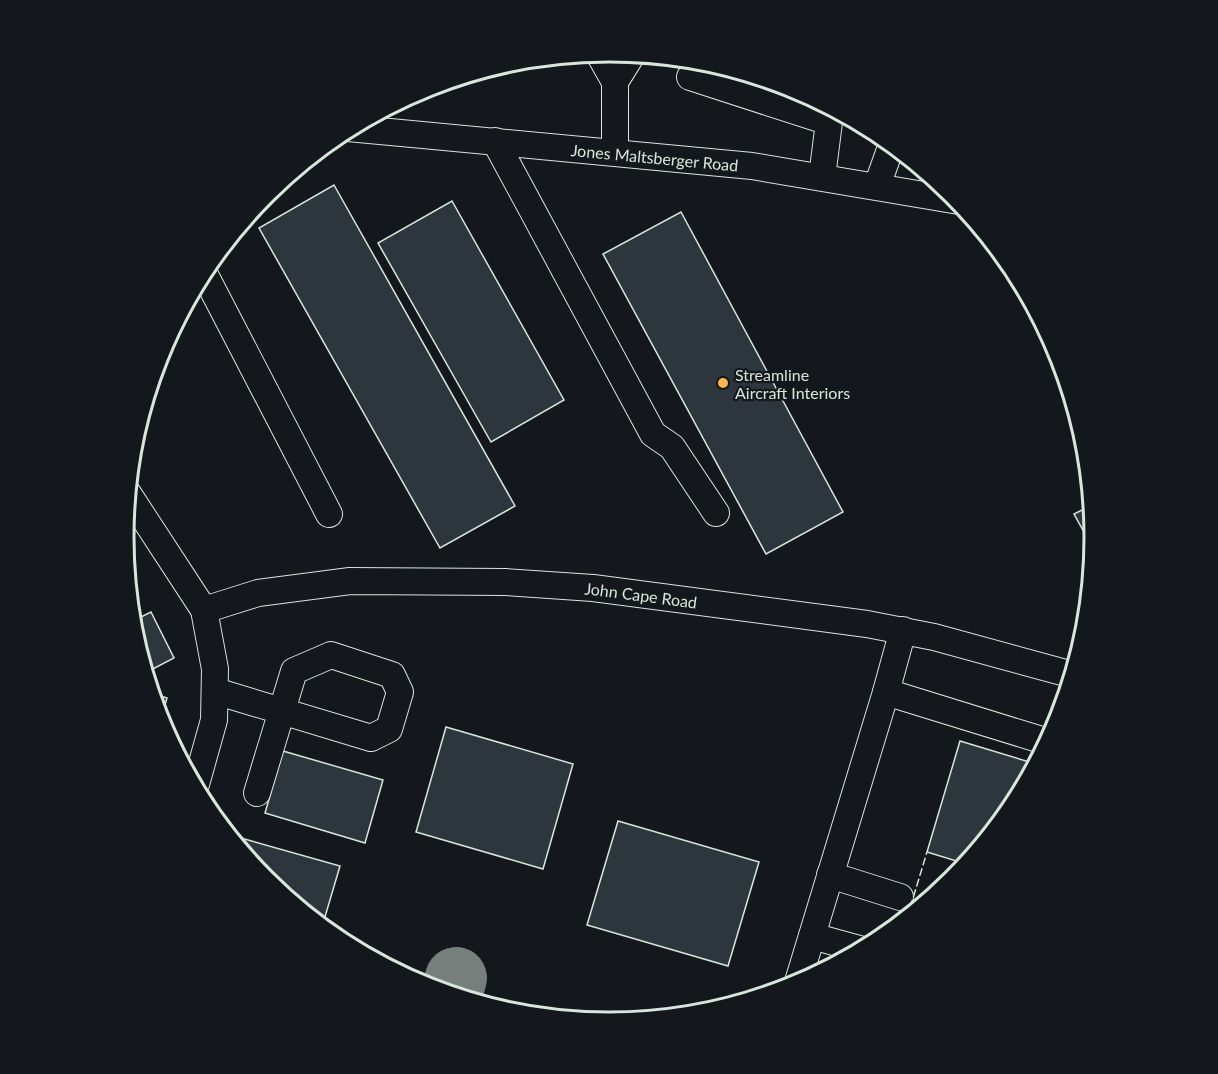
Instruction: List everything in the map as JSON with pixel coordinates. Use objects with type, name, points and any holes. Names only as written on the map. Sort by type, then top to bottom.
[{"type":"street","points":[[604,62],[615,82],[615,153]]},
{"type":"street","points":[[615,82],[627,63]]},
{"type":"street","points":[[690,76],[829,122],[822,177]]},
{"type":"street","name":"Jones Maltsberger Road","points":[[364,129],[752,166],[942,198]]},
{"type":"street","points":[[495,141],[653,434],[672,447],[716,513]]},
{"type":"street","points":[[877,186],[889,153]]},
{"type":"street","points":[[208,281],[329,514]]},
{"type":"street","points":[[135,503],[204,610],[215,669],[214,720],[198,777]]},
{"type":"street","name":"John Cape Road","points":[[204,610],[258,593],[350,581],[505,582],[643,593],[903,630],[1064,673]]},
{"type":"street","points":[[801,971],[903,630]]},
{"type":"street","points":[[215,691],[283,711],[257,793]]},
{"type":"street","points":[[886,692],[1039,739]]},
{"type":"street","points":[[830,875],[900,897]]},
{"type":"street","points":[[812,936],[851,947]]},
{"type":"building","points":[[334,185],[515,506],[440,548],[259,228]]},
{"type":"building","points":[[452,201],[564,400],[491,442],[378,243]]},
{"type":"building","name":"Streamline Aircraft Interiors","points":[[681,212],[843,512],[766,554],[603,254]]},
{"type":"building","points":[[1083,509],[1084,532],[1074,514]]},
{"type":"building","points":[[151,612],[174,658],[153,669],[143,630],[141,617]]},
{"type":"building","points":[[161,696],[167,698],[165,705]]},
{"type":"building","points":[[446,727],[573,764],[543,869],[416,832]]},
{"type":"building","points":[[960,741],[1028,762],[1004,801],[956,861],[927,852]]},
{"type":"building","points":[[283,751],[383,780],[365,843],[265,813]]},
{"type":"building","points":[[618,821],[759,862],[728,966],[587,925]]},
{"type":"building","points":[[242,838],[340,866],[325,917],[295,894]]},
{"type":"taxiway","points":[[454,986],[456,978]]},
{"type":"fence","points":[[911,903],[927,852]]},
{"type":"place","name":"Streamline Aircraft Interiors","points":[[723,383]]}]
